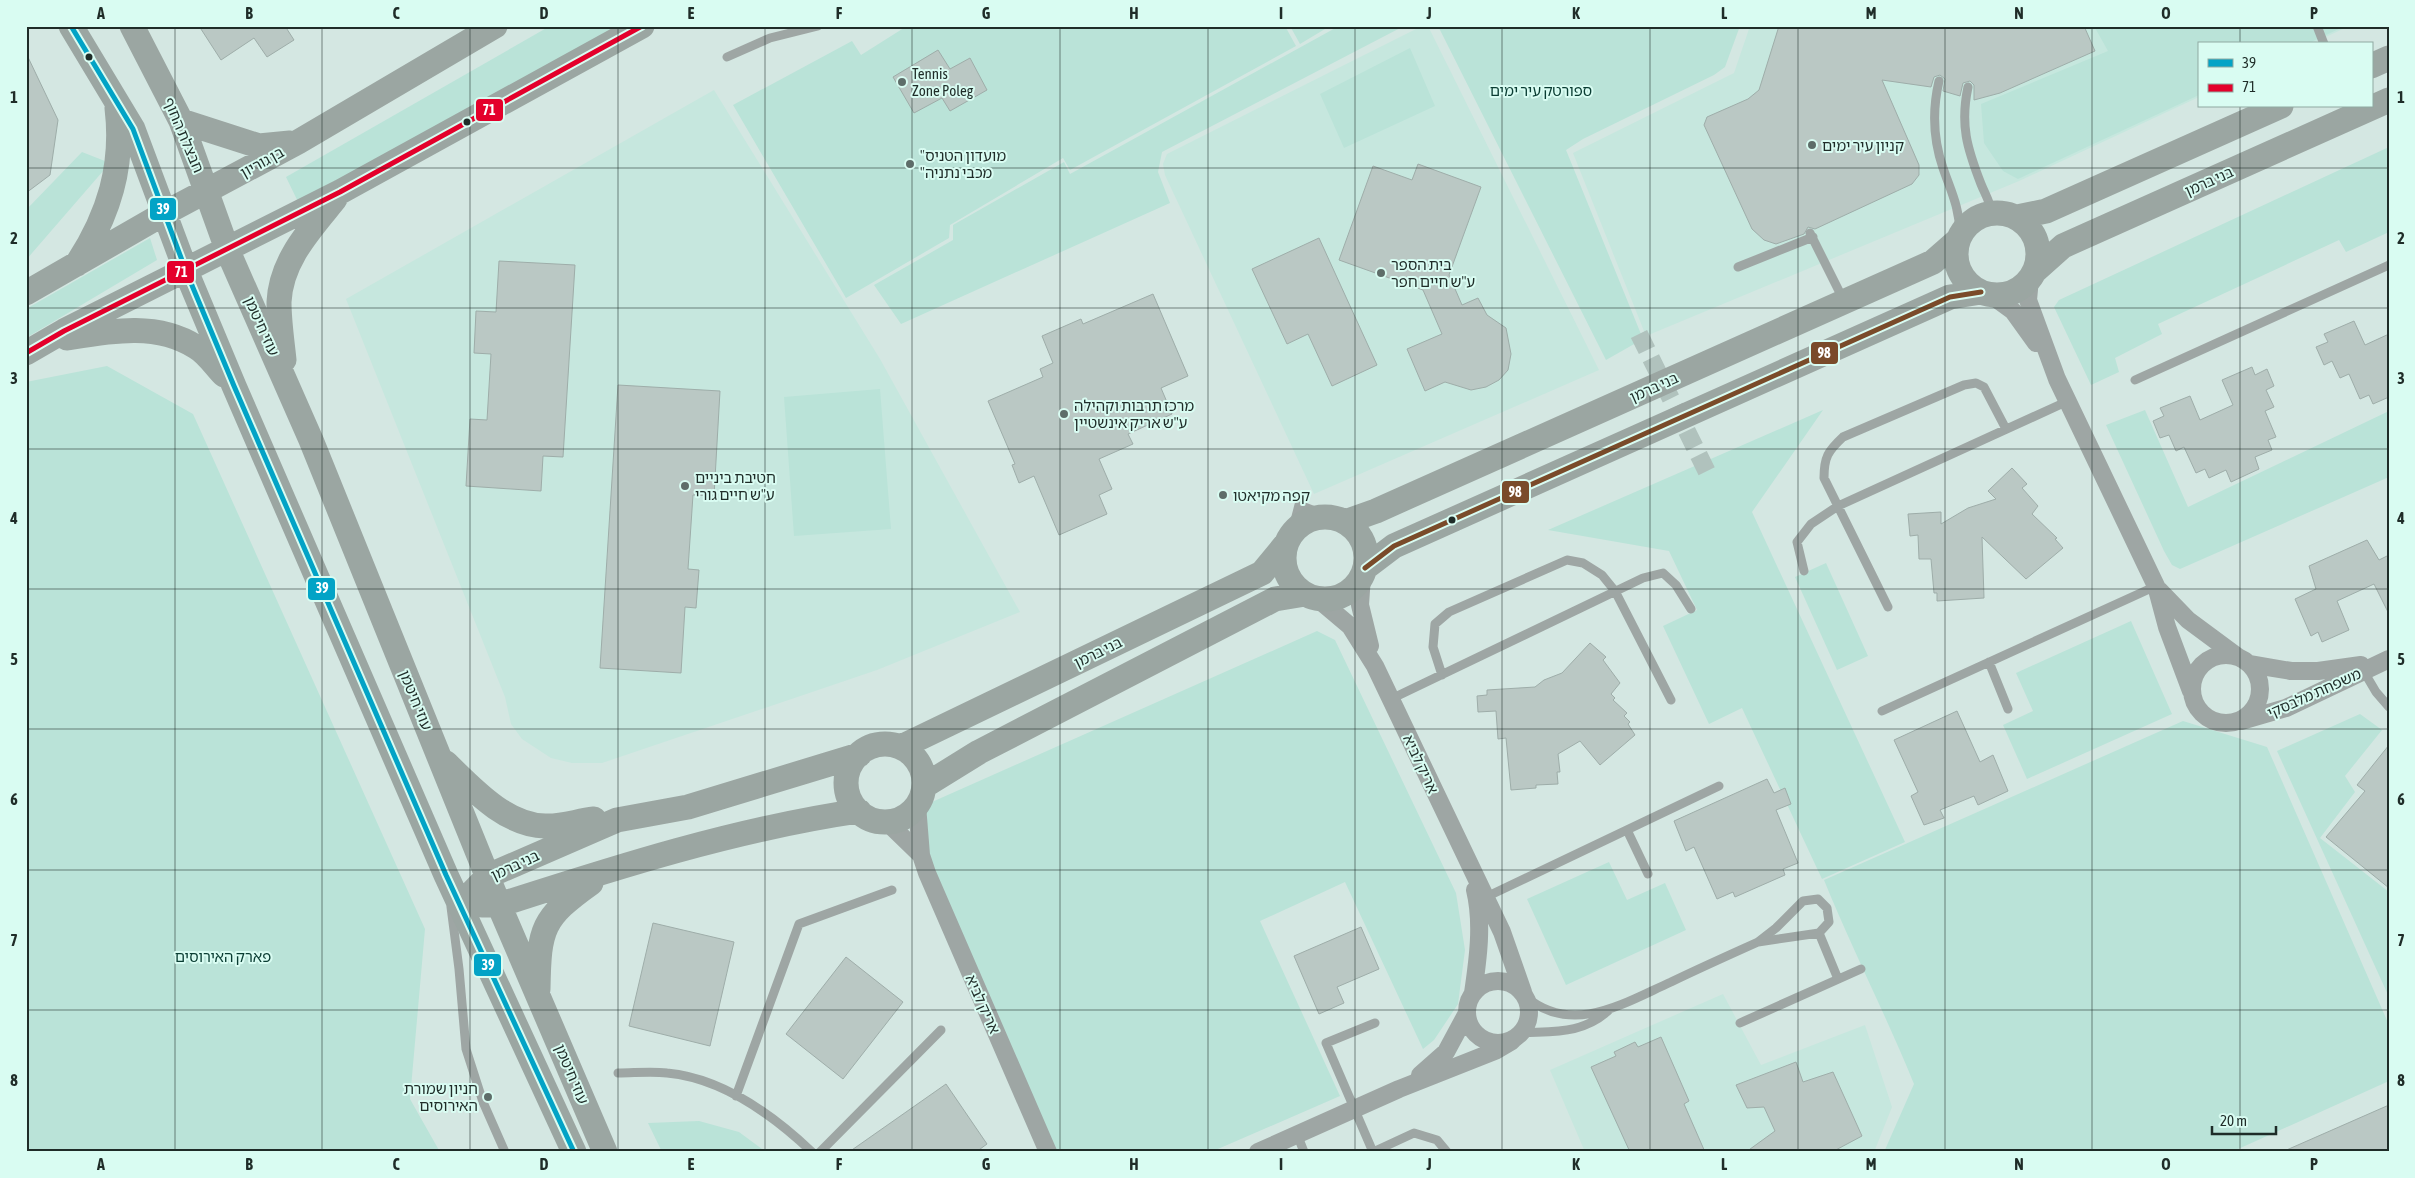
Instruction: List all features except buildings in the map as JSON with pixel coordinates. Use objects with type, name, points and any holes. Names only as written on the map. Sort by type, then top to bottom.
[{"type":"street","points":[[71,26],[133,128],[186,271]]},
{"type":"street","name":"חבצלת החוף","points":[[132,26],[181,121],[227,249]]},
{"type":"street","name":"בן גוריון","points":[[26,293],[166,213],[298,142],[495,26]]},
{"type":"street","points":[[37,347],[340,192],[642,26]]},
{"type":"street","points":[[2372,66],[2389,58]]},
{"type":"street","points":[[76,265],[100,222],[118,167],[120,136],[116,100]]},
{"type":"street","name":"בני ברמן","points":[[2372,108],[2389,100]]},
{"type":"street","points":[[2156,586],[2188,620],[2244,660],[2259,679],[2258,703],[2248,716],[2238,722],[2226,724],[2214,722],[2201,713],[2194,703],[2167,627],[2156,586],[2057,379],[2038,344],[2013,311],[1986,293],[1971,286],[1962,276],[1956,253],[1959,238],[1968,224],[1979,217],[1992,213],[2017,217],[2046,211],[2277,108]]},
{"type":"street","name":"בני ברמן","points":[[2032,275],[2063,246],[2371,108]]},
{"type":"street","points":[[181,121],[259,146],[298,142]]},
{"type":"street","points":[[287,382],[279,303],[282,282],[290,260],[303,238],[340,192]]},
{"type":"street","points":[[2017,217],[2034,235],[2038,259],[2032,275],[2028,300],[2057,379]]},
{"type":"street","name":"בני ברמן","points":[[1338,519],[1376,511],[1933,262],[1959,238]]},
{"type":"street","name":"עוזי חיטמן","points":[[227,249],[287,382],[499,905],[605,1152]]},
{"type":"street","name":"עוזי חיטמן","points":[[186,271],[446,875],[574,1152]]},
{"type":"street","points":[[921,795],[923,774],[918,762],[909,752],[900,747],[884,743],[871,746],[852,762],[846,786],[849,798],[859,811],[877,821],[887,822],[903,818],[921,795],[979,752],[1275,599],[1312,596],[1333,598],[1342,595],[1354,587],[1364,572],[1394,546],[1950,297],[2012,292],[2032,275]]},
{"type":"street","points":[[37,347],[113,331],[160,332],[198,348],[234,386]]},
{"type":"street","points":[[1312,596],[1294,585],[1286,573],[1284,560],[1289,539],[1303,523],[1316,517],[1338,519],[1356,531],[1363,543],[1364,572]]},
{"type":"street","name":"בני ברמן","points":[[900,747],[1262,573],[1289,539]]},
{"type":"street","name":"אריק לביא","points":[[1364,572],[1360,605],[1375,666]]},
{"type":"street","name":"אריק לביא","points":[[1312,596],[1350,626],[1375,666],[1468,862],[1481,899],[1502,932],[1524,994]]},
{"type":"street","points":[[2191,691],[2193,679],[2205,662],[2215,657],[2227,655],[2244,660]]},
{"type":"street","name":"משפחת מלבסקי","points":[[2238,722],[2286,708],[2362,668],[2389,659]]},
{"type":"street","name":"משפחת מלבסקי","points":[[2244,660],[2291,671],[2362,668]]},
{"type":"street","name":"בני ברמן","points":[[460,905],[488,876],[618,820],[688,808],[859,755]]},
{"type":"street","points":[[439,756],[475,791],[511,816],[524,822],[542,826],[559,826],[576,821],[661,813]]},
{"type":"street","name":"אריק לביא","points":[[920,855],[921,795]]},
{"type":"street","name":"בני ברמן","points":[[460,905],[499,905],[611,869],[798,820],[859,811]]},
{"type":"street","name":"אריק לביא","points":[[887,822],[920,855],[1048,1152]]},
{"type":"street","points":[[538,996],[542,938],[550,918],[563,903],[611,869]]},
{"type":"street","name":"אריק לביא","points":[[1473,993],[1481,899]]},
{"type":"street","points":[[1258,1152],[1399,1089],[1495,1051],[1517,1037],[1530,1015],[1524,994],[1516,986],[1498,980],[1480,986],[1468,1002],[1468,1023],[1482,1039],[1492,1043],[1502,1044],[1517,1037]]},
{"type":"street","points":[[1399,1089],[1432,1066],[1446,1052],[1467,1013]]},
{"type":"lane","points":[[727,57],[770,38],[818,26]]},
{"type":"lane","points":[[2317,26],[2323,42]]},
{"type":"lane","points":[[1939,81],[1933,105],[1935,136],[1943,167],[1957,202],[1959,238]]},
{"type":"lane","points":[[1968,87],[1963,111],[1964,131],[1970,158],[1988,198],[1992,213]]},
{"type":"lane","points":[[1738,267],[1811,234],[1844,302]]},
{"type":"lane","points":[[2135,380],[2389,265]]},
{"type":"lane","points":[[1888,607],[1824,478],[1824,461],[1832,447],[1842,436],[1964,384],[1976,383],[1984,386],[2006,429]]},
{"type":"lane","points":[[1804,571],[1796,542],[1811,524],[1838,506],[2068,401]]},
{"type":"lane","points":[[1442,675],[1432,647],[1435,624],[1449,612],[1567,560],[1583,563],[1602,575],[1615,591],[1671,700]]},
{"type":"lane","points":[[1391,700],[1643,578],[1663,574],[1676,585],[1691,609]]},
{"type":"lane","points":[[1882,711],[2156,586]]},
{"type":"lane","points":[[1989,662],[2008,709]]},
{"type":"lane","points":[[2362,668],[2376,692],[2389,707]]},
{"type":"lane","points":[[1481,899],[1718,786]]},
{"type":"lane","points":[[1627,830],[1648,874]]},
{"type":"lane","points":[[446,875],[459,969],[466,1049],[483,1102],[505,1152]]},
{"type":"lane","points":[[736,1096],[798,924],[892,890]]},
{"type":"lane","points":[[1517,1037],[1572,1030],[1590,1024],[1608,1010],[1758,942],[1776,928],[1795,907],[1811,898],[1824,903],[1829,915],[1825,928],[1819,933],[1758,942]]},
{"type":"lane","points":[[1819,933],[1838,979]]},
{"type":"lane","points":[[1740,1023],[1861,969]]},
{"type":"lane","points":[[1524,994],[1541,1008],[1556,1013],[1580,1015],[1608,1010]]},
{"type":"lane","points":[[1375,1023],[1326,1043],[1373,1152],[1414,1133],[1437,1140],[1447,1152]]},
{"type":"lane","points":[[820,1152],[941,1030]]},
{"type":"lane","points":[[618,1073],[668,1073],[712,1084],[736,1096],[766,1115],[812,1152]]},
{"type":"lane","points":[[1297,1134],[1304,1152]]},
{"type":"shaded area","name":"בית הספר ע\"ש חיים חפר","points":[[1422,26],[1428,26],[1599,370],[1314,494],[1165,175],[1163,164],[1167,154]]},
{"type":"shaded area","points":[[1750,26],[2349,26],[2315,42],[2198,42],[2198,97],[2019,181],[1646,336],[1573,153],[1734,73]]},
{"type":"shaded area","name":"חטיבת ביניים ע\"ש חיים גורי","points":[[714,90],[880,359],[1020,612],[877,670],[602,763],[572,763],[551,758],[522,739],[511,724],[505,697],[346,299]]},
{"type":"shaded area","points":[[1723,994],[1761,1065],[1865,1025],[1892,1107],[1874,1152],[1585,1152],[1550,1070]]},
{"type":"green space","points":[[550,26],[621,26],[302,210],[286,177]]},
{"type":"green space","name":"\"מועדון הטניס \"מכבי נתניה","points":[[907,26],[1285,26],[1296,46],[1070,170],[1063,158],[950,225],[949,238],[846,298],[733,105],[852,41],[861,55]]},
{"type":"green space","points":[[1290,26],[1330,26],[1300,44]]},
{"type":"green space","points":[[1339,26],[1404,26],[1162,152],[1158,172],[1170,203],[901,324],[874,285],[953,240],[953,225],[1064,162],[1070,174]]},
{"type":"green space","name":"ספורטק עיר ימים","points":[[1438,26],[1740,26],[1725,67],[1714,75],[1583,139],[1566,150],[1643,339],[1606,360]]},
{"type":"green space","points":[[2094,26],[2345,26],[2311,42],[2198,42],[2198,95],[2018,179],[2003,171],[1984,143],[1981,104],[2108,51]]},
{"type":"green space","points":[[1410,48],[1435,106],[1344,148],[1320,94]]},
{"type":"green space","points":[[2389,147],[2389,232],[2346,252],[2339,240],[2158,324],[2162,334],[2115,358],[2119,372],[2091,385],[2054,307],[2059,300]]},
{"type":"green space","points":[[82,152],[110,163],[26,260],[26,210]]},
{"type":"green space","points":[[150,238],[157,260],[26,338],[26,309]]},
{"type":"green space","name":"פארק האירוסים","points":[[107,366],[193,414],[425,929],[410,1099],[440,1152],[26,1152],[26,382]]},
{"type":"green space","points":[[880,389],[891,529],[794,536],[784,397]]},
{"type":"green space","points":[[1823,410],[1752,512],[1905,842],[1822,879],[1742,708],[1709,724],[1663,626],[1697,610],[1669,551],[1548,530]]},
{"type":"green space","points":[[2145,410],[2188,507],[2389,411],[2389,477],[2180,569],[2172,565],[2164,551],[2106,425]]},
{"type":"green space","points":[[1826,563],[1868,656],[1837,670],[1795,577]]},
{"type":"green space","points":[[2131,621],[2172,714],[2027,779],[2003,725],[2033,711],[2016,673]]},
{"type":"green space","points":[[1317,631],[1335,640],[1456,893],[1465,950],[1458,1004],[1434,1040],[1423,1049],[1345,882],[1260,921],[1340,1096],[1211,1152],[1043,1152],[919,863],[914,810]]},
{"type":"green space","points":[[2360,714],[2382,730],[2345,776],[2355,792],[2320,838],[2389,892],[2389,997],[2277,751]]},
{"type":"green space","points":[[2183,721],[2267,747],[2389,1025],[2389,1081],[2236,1150],[2236,1152],[1884,1152],[1914,1084],[1824,880]]},
{"type":"green space","points":[[1609,862],[1627,900],[1665,883],[1686,930],[1566,985],[1527,899]]},
{"type":"green space","points":[[699,1121],[739,1132],[766,1152],[662,1152],[648,1123]]},
{"type":"tunnel","points":[[1639,334],[1709,476]]},
{"type":"transit line","name":"39","points":[[71,26],[133,129],[186,271],[234,386],[446,875],[574,1152]]},
{"type":"transit line","name":"71","points":[[26,353],[64,331],[340,192],[642,26]]},
{"type":"transit line","name":"98","points":[[1365,568],[1394,546],[1950,297],[1981,292]]},
{"type":"place","name":"Tennis Zone Poleg","points":[[902,82]]},
{"type":"place","name":"קניון עיר ימים","points":[[1812,145]]},
{"type":"place","name":"\"מועדון הטניס \"מכבי נתניה","points":[[910,164]]},
{"type":"place","name":"בית הספר ע\"ש חיים חפר","points":[[1381,273]]},
{"type":"place","name":"מרכז תרבות וקהילה ע\"ש אריק אינשטיין","points":[[1064,414]]},
{"type":"place","name":"חטיבת ביניים ע\"ש חיים גורי","points":[[685,486]]},
{"type":"place","name":"קפה מקיאטו","points":[[1223,495]]},
{"type":"place","name":"חניון שמורת האירוסים","points":[[488,1097]]}]
